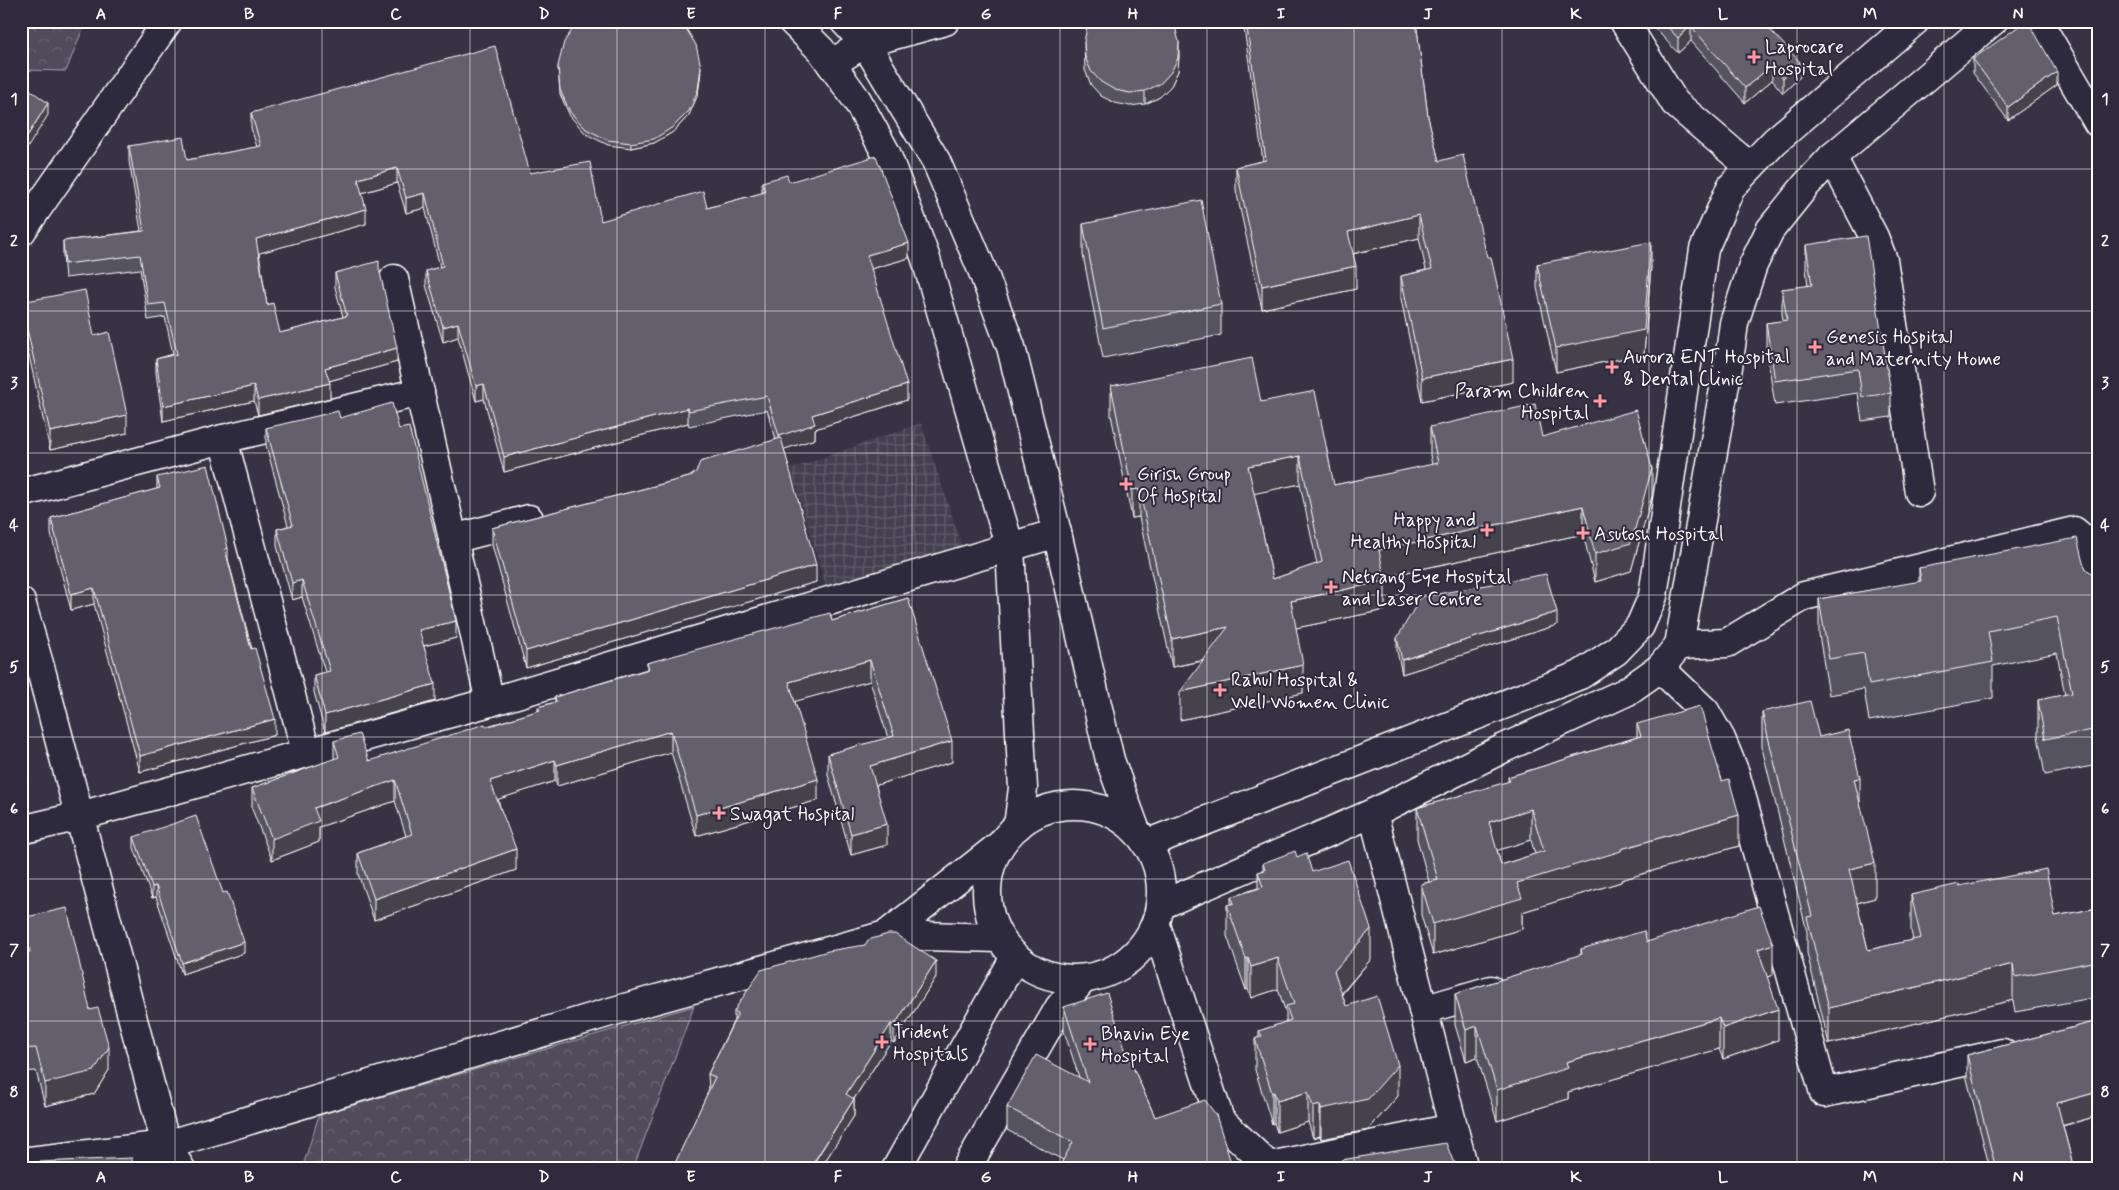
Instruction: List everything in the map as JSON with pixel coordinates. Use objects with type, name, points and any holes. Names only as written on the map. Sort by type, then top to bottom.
[{"type":"street","points":[[21,232],[168,21]]},
{"type":"street","points":[[792,21],[821,50],[857,100],[886,153],[925,256],[1010,548],[1023,788],[1010,834],[991,866],[987,890],[990,914],[1007,947],[1035,971],[1059,978],[1083,979],[1106,974],[1127,962],[1144,946],[1158,915],[1161,878],[1152,852],[1141,837],[1110,760],[1058,533],[1011,347],[983,272],[936,161],[866,43],[844,21]]},
{"type":"street","points":[[831,64],[866,43],[945,21]]},
{"type":"street","points":[[1624,21],[1675,104],[1750,166]]},
{"type":"street","points":[[1141,837],[1580,675],[1616,651],[1640,626],[1653,596],[1704,249],[1731,187],[1775,141],[1915,21]]},
{"type":"street","points":[[1158,915],[1373,813],[1504,748],[1626,692],[1660,668],[1679,645],[1729,361],[1734,322],[1753,265],[1770,230],[1806,185],[1832,157],[1993,21]]},
{"type":"street","points":[[2038,21],[2096,113]]},
{"type":"street","points":[[1832,157],[1874,236],[1883,260],[1919,492]]},
{"type":"street","points":[[394,279],[490,702]]},
{"type":"street","points":[[21,493],[223,439],[420,392]]},
{"type":"street","points":[[223,439],[306,752]]},
{"type":"street","points":[[453,539],[550,514]]},
{"type":"street","points":[[1679,645],[1727,643],[1804,596],[2074,531],[2086,541],[2098,595]]},
{"type":"street","points":[[21,830],[80,816],[490,702],[1058,533]]},
{"type":"street","points":[[21,602],[80,816],[166,1144],[181,1169]]},
{"type":"street","points":[[1660,668],[1705,711],[1735,773],[1824,1093],[1983,1058],[2031,1045]]},
{"type":"street","points":[[886,936],[1036,814],[1056,807],[1078,805],[1099,809],[1112,814],[1141,837]]},
{"type":"street","points":[[1373,813],[1464,1169]]},
{"type":"street","points":[[1158,915],[1220,1120],[1271,1167],[1453,1128]]},
{"type":"street","points":[[21,1162],[166,1144],[614,1011],[886,936],[1007,947]]},
{"type":"street","points":[[896,1169],[1007,947]]},
{"type":"street","points":[[966,1169],[1059,1008],[1083,979]]},
{"type":"street","points":[[1423,1010],[1516,983]]},
{"type":"shaded area","points":[[921,423],[966,558],[829,597],[791,469]]},
{"type":"green space","points":[[21,21],[75,21],[84,26],[66,71],[21,70]]},
{"type":"green space","points":[[694,1006],[633,1169],[302,1169],[319,1115]]},
{"type":"building","points":[[578,21],[679,21],[684,25],[696,45],[701,67],[698,90],[689,111],[673,127],[654,139],[631,143],[608,140],[586,129],[570,112],[560,90],[558,66],[564,42]]},
{"type":"building","points":[[1091,21],[1172,21],[1179,42],[1178,58],[1171,72],[1160,84],[1145,91],[1130,93],[1115,90],[1101,82],[1091,71],[1085,57],[1084,42],[1087,27]]},
{"type":"building","points":[[1246,21],[1416,21],[1428,117],[1439,161],[1463,155],[1487,257],[1491,257],[1513,359],[1422,378],[1401,276],[1432,269],[1419,215],[1348,232],[1356,266],[1262,286],[1236,167],[1266,160]]},
{"type":"building","points":[[1662,21],[1762,21],[1800,62],[1783,78],[1772,65],[1745,88],[1691,26],[1678,38]]},
{"type":"building","points":[[2028,21],[2057,72],[2008,107],[1973,59]]},
{"type":"building","points":[[495,46],[530,173],[590,162],[601,221],[703,191],[707,208],[765,192],[762,182],[787,175],[789,182],[876,156],[909,243],[867,255],[907,385],[812,415],[815,424],[779,436],[767,396],[689,411],[688,408],[504,457],[484,384],[476,386],[458,323],[443,327],[426,271],[443,266],[425,193],[406,198],[397,168],[358,179],[366,209],[256,239],[267,305],[273,303],[280,333],[347,316],[335,273],[379,261],[397,348],[325,368],[330,383],[258,400],[254,386],[163,406],[156,359],[177,354],[165,303],[148,305],[140,255],[65,264],[63,241],[144,231],[129,146],[183,137],[187,160],[261,146],[251,113]]},
{"type":"building","points":[[22,84],[48,103],[21,146],[21,86]]},
{"type":"building","points":[[1201,200],[1221,304],[1103,328],[1083,224]]},
{"type":"building","points":[[1866,236],[1891,393],[1862,397],[1858,369],[1775,381],[1766,323],[1787,320],[1782,289],[1812,285],[1806,245]]},
{"type":"building","points":[[1651,242],[1644,330],[1556,348],[1537,264]]},
{"type":"building","points":[[85,290],[94,336],[109,332],[127,415],[50,432],[21,302]]},
{"type":"building","points":[[1252,358],[1261,402],[1315,391],[1334,485],[1438,463],[1430,427],[1535,404],[1542,437],[1636,410],[1652,468],[1631,543],[1595,554],[1583,506],[1379,550],[1385,581],[1291,601],[1303,665],[1180,692],[1228,627],[1172,639],[1139,489],[1132,490],[1111,386]],"holes":[[[1300,456],[1322,562],[1273,579],[1248,466]]]},
{"type":"building","points":[[392,403],[399,429],[409,427],[456,621],[419,630],[435,684],[325,715],[314,675],[330,671],[302,580],[292,583],[277,529],[293,525],[266,428],[338,411],[340,418]]},
{"type":"building","points":[[781,438],[816,565],[526,651],[492,528],[689,477],[696,472],[700,462]]},
{"type":"building","points":[[208,465],[228,548],[225,549],[251,649],[255,648],[275,719],[140,756],[94,588],[71,594],[51,518],[160,488],[157,477]]},
{"type":"building","points":[[2077,538],[2083,563],[2087,570],[2094,574],[2098,592],[2098,729],[2045,739],[2038,700],[2072,693],[2057,617],[1988,631],[1993,662],[1869,685],[1864,653],[1829,659],[1819,599],[1921,581],[1919,568]]},
{"type":"building","points":[[1546,574],[1557,612],[1402,660],[1397,638],[1421,597]]},
{"type":"building","points":[[908,598],[952,741],[870,766],[887,824],[851,834],[828,754],[894,736],[870,660],[789,682],[818,779],[696,815],[671,731],[557,765],[555,760],[490,781],[516,849],[374,899],[358,853],[412,834],[395,780],[314,808],[319,821],[272,839],[252,788],[339,757],[334,741],[359,734],[369,761],[485,724],[486,727],[540,710],[538,707],[556,702],[555,697],[649,669],[647,663],[830,613],[832,621]]},
{"type":"building","points":[[1810,701],[1819,737],[1848,730],[1860,778],[1854,779],[1875,863],[1849,869],[1868,950],[1921,938],[1911,895],[1959,884],[1959,886],[2046,869],[2055,916],[2098,908],[2098,961],[2015,977],[2013,964],[1829,1008],[1807,917],[1812,916],[1762,712]]},
{"type":"building","points":[[1700,706],[1722,781],[1729,779],[1739,815],[1621,849],[1621,851],[1517,883],[1522,898],[1433,924],[1421,884],[1438,880],[1417,808],[1510,781],[1508,777],[1641,736],[1637,724]],"holes":[[[1531,809],[1544,851],[1501,865],[1489,822]]]},
{"type":"building","points":[[21,739],[28,767],[21,769]]},
{"type":"building","points":[[196,816],[223,893],[227,892],[244,942],[182,963],[156,886],[152,887],[134,837]]},
{"type":"building","points":[[1295,851],[1297,857],[1306,853],[1312,872],[1348,860],[1371,929],[1334,971],[1346,1006],[1377,996],[1398,1065],[1368,1099],[1321,1109],[1320,1105],[1313,1107],[1308,1092],[1277,1101],[1274,1092],[1272,1093],[1255,1039],[1262,1036],[1259,1031],[1291,1020],[1286,1006],[1294,1004],[1278,958],[1251,967],[1248,958],[1246,959],[1227,905],[1234,903],[1231,897],[1263,887],[1258,872],[1265,870],[1263,863]]},
{"type":"building","points":[[1759,906],[1773,944],[1758,949],[1778,1009],[1723,1028],[1719,1018],[1566,1062],[1568,1068],[1497,1090],[1477,1026],[1466,1030],[1455,994],[1582,954],[1581,949],[1644,931],[1647,942]]},
{"type":"building","points":[[67,908],[90,1010],[98,1008],[109,1047],[94,1071],[45,1083],[36,1048],[21,1049],[21,953],[30,952],[22,918]]},
{"type":"building","points":[[888,934],[895,934],[936,961],[894,1026],[891,1024],[846,1094],[854,1099],[810,1168],[804,1165],[803,1169],[673,1169],[715,1077],[708,1074],[738,1013],[734,1011],[761,970],[828,951],[865,945],[868,940]]},
{"type":"building","points":[[1107,993],[1125,1049],[1155,1117],[1205,1100],[1216,1115],[1233,1169],[1058,1169],[1073,1142],[1007,1107],[1036,1055],[1088,1082],[1064,1007]]},
{"type":"building","points":[[2098,1021],[2098,1092],[2057,1103],[2074,1169],[1996,1169],[1967,1055]]},
{"type":"building","points":[[1446,1143],[1453,1161],[1460,1166],[1460,1169],[1342,1169],[1341,1160]]},
{"type":"building","points":[[132,1158],[132,1169],[39,1169],[38,1162]]},
{"type":"place","name":"Laprocare Hospital","points":[[1754,57]]},
{"type":"place","name":"Genesis Hospital and Maternity Home","points":[[1815,347]]},
{"type":"place","name":"Aurora ENT Hospital & Dental Clinic","points":[[1612,367]]},
{"type":"place","name":"Param Children Hospital","points":[[1600,401]]},
{"type":"place","name":"Girish Group Of Hospital","points":[[1126,484]]},
{"type":"place","name":"Happy and Healthy Hospital","points":[[1487,530]]},
{"type":"place","name":"Asutosh Hospital","points":[[1583,533]]},
{"type":"place","name":"Netrang Eye Hospital and Laser Centre","points":[[1331,587]]},
{"type":"place","name":"Rahul Hospital & Well Women Clinic","points":[[1220,690]]},
{"type":"place","name":"Swagat Hospital","points":[[719,813]]},
{"type":"place","name":"Trident Hospitals","points":[[882,1042]]},
{"type":"place","name":"Bhavin Eye Hospital","points":[[1090,1044]]}]
